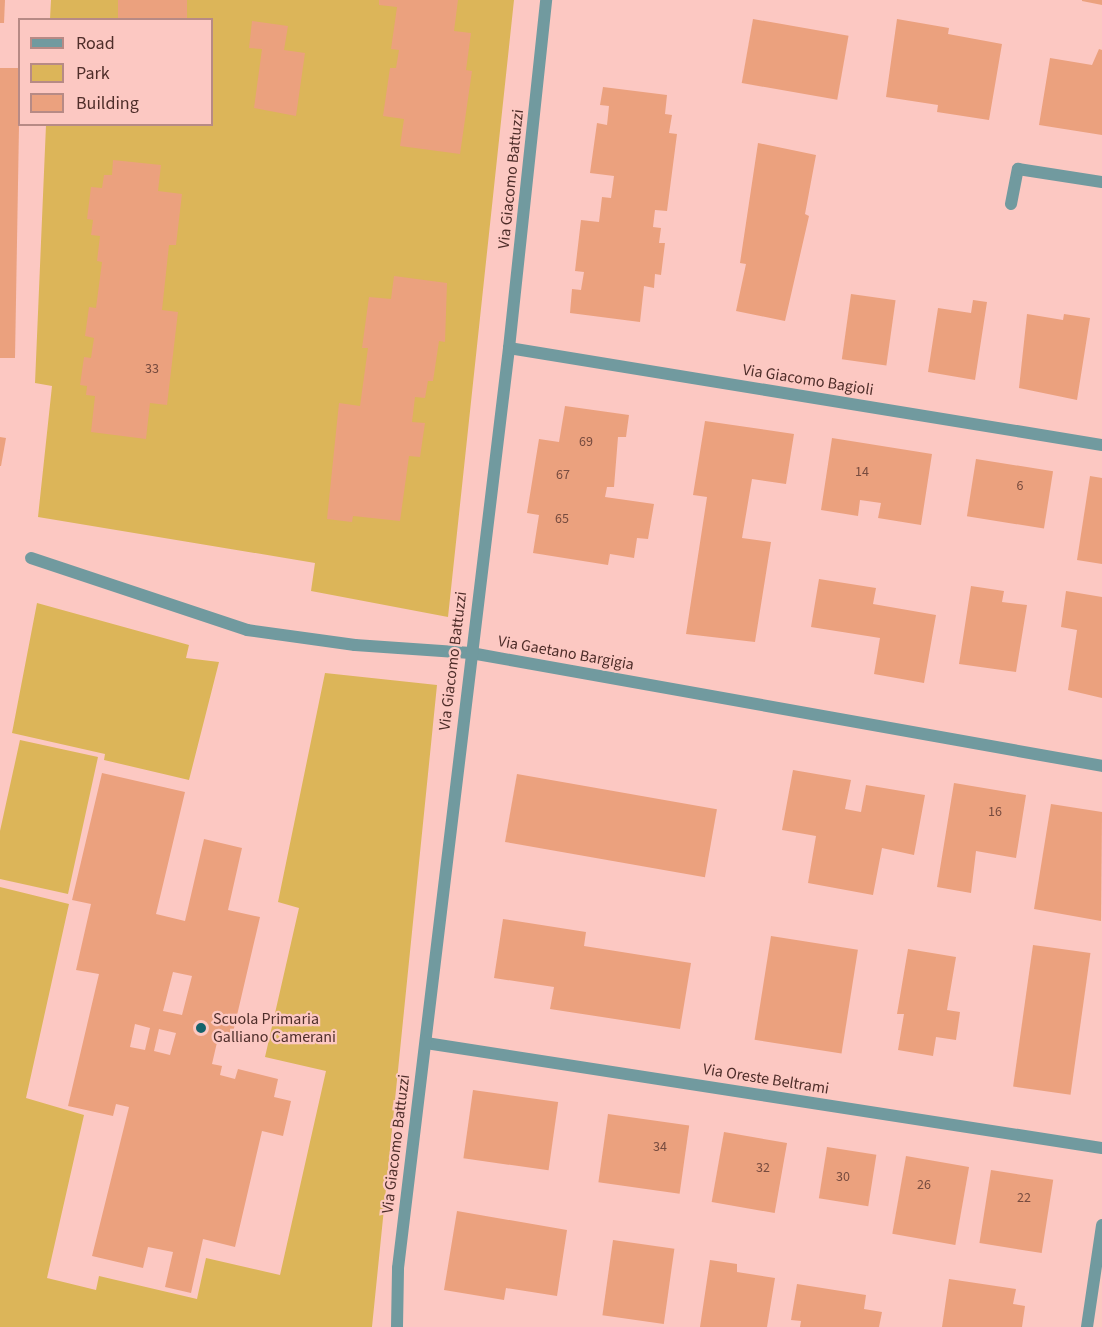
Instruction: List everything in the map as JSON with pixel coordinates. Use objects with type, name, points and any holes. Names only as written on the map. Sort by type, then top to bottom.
[{"type":"street","name":"Via Giacomo Battuzzi","points":[[397,1327],[398,1268],[509,348],[546,0]]},
{"type":"street","points":[[1011,204],[1017,168],[1102,182]]},
{"type":"street","name":"Via Giacomo Bagioli","points":[[509,348],[1102,445]]},
{"type":"street","name":"Via Gaetano Bargigia","points":[[31,558],[247,630],[355,645],[471,653],[1102,766]]},
{"type":"street","name":"Via Oreste Beltrami","points":[[426,1043],[1102,1148]]},
{"type":"street","points":[[1087,1327],[1102,1225]]},
{"type":"green space","points":[[51,0],[514,0],[448,617],[311,591],[315,563],[38,517],[52,386],[35,383],[46,126],[213,126],[213,18],[50,18]]},
{"type":"green space","points":[[37,603],[189,645],[186,658],[219,662],[189,780],[104,760],[105,754],[12,733]]},
{"type":"green space","points":[[325,673],[437,685],[372,1327],[0,1327],[0,887],[69,904],[26,1098],[84,1115],[47,1278],[96,1290],[99,1276],[197,1299],[206,1258],[280,1275],[326,1071],[265,1057],[299,908],[278,902]]},
{"type":"green space","points":[[20,740],[98,757],[68,894],[0,879],[0,831]]},
{"type":"building","points":[[0,0],[5,0],[4,23],[0,23]]},
{"type":"building","points":[[118,0],[187,0],[187,18],[118,18]]},
{"type":"building","points":[[379,0],[458,0],[454,31],[471,33],[466,70],[472,71],[460,154],[400,146],[404,119],[383,116],[390,68],[396,68],[399,50],[391,49],[397,7],[379,5]]},
{"type":"building","points":[[1102,0],[1102,5],[1082,1]]},
{"type":"building","points":[[753,19],[849,36],[837,100],[742,83]]},
{"type":"building","points":[[897,19],[949,28],[948,34],[1002,44],[989,120],[937,112],[938,105],[886,97]]},
{"type":"building","points":[[252,21],[288,26],[284,50],[305,53],[296,116],[254,108],[262,49],[249,48]]},
{"type":"building","points":[[1099,49],[1102,50],[1102,135],[1039,125],[1050,58],[1092,65]]},
{"type":"building","points":[[0,68],[18,68],[15,358],[0,358]]},
{"type":"building","points":[[603,87],[667,95],[665,114],[672,115],[669,133],[677,134],[667,211],[655,210],[653,227],[661,228],[659,243],[665,243],[661,275],[655,274],[654,288],[644,286],[640,322],[570,313],[572,289],[581,290],[584,272],[575,271],[581,220],[599,222],[602,197],[611,198],[614,176],[590,173],[597,123],[607,125],[609,106],[600,105]]},
{"type":"building","points":[[758,143],[816,155],[805,214],[809,216],[785,321],[736,311],[746,264],[740,263]]},
{"type":"building","points":[[113,160],[161,165],[158,191],[182,194],[176,245],[169,245],[162,310],[178,312],[167,405],[150,403],[146,439],[91,432],[95,396],[86,395],[87,386],[80,385],[84,357],[91,358],[94,338],[85,336],[89,307],[96,308],[102,262],[97,261],[100,236],[91,235],[93,220],[87,219],[91,187],[102,188],[104,175],[112,175]]},
{"type":"building","points":[[394,276],[447,283],[445,342],[439,341],[433,381],[428,381],[425,398],[415,397],[412,422],[425,423],[420,457],[409,456],[400,521],[353,516],[352,522],[327,519],[339,403],[360,406],[368,348],[362,348],[369,297],[391,299]]},
{"type":"building","points":[[851,294],[896,300],[886,366],[842,359]]},
{"type":"building","points":[[973,300],[987,302],[975,380],[928,372],[938,308],[971,313]]},
{"type":"building","points":[[1027,314],[1063,320],[1064,314],[1090,318],[1077,400],[1019,388]]},
{"type":"building","points":[[565,406],[629,415],[626,437],[618,437],[614,487],[607,487],[605,497],[654,504],[648,539],[637,538],[634,558],[610,554],[608,565],[533,553],[539,515],[527,513],[539,439],[559,442]]},
{"type":"building","points":[[705,421],[794,434],[786,484],[752,479],[742,538],[771,542],[755,642],[686,634],[707,497],[693,495]]},
{"type":"building","points":[[0,437],[6,438],[1,466],[0,466]]},
{"type":"building","points":[[832,438],[932,454],[921,525],[878,518],[881,503],[860,500],[858,516],[821,510]]},
{"type":"building","points":[[976,459],[1053,471],[1044,528],[967,516]]},
{"type":"building","points":[[1090,476],[1102,478],[1102,564],[1077,560]]},
{"type":"building","points":[[819,579],[876,588],[873,604],[936,615],[924,683],[874,674],[880,638],[811,627]]},
{"type":"building","points":[[971,586],[1004,591],[1002,602],[1027,605],[1016,672],[959,664]]},
{"type":"building","points":[[1066,591],[1102,597],[1102,698],[1068,690],[1077,630],[1061,627]]},
{"type":"building","points":[[793,770],[851,780],[845,809],[861,812],[866,785],[925,795],[914,855],[882,848],[873,895],[808,883],[816,836],[782,830]]},
{"type":"building","points":[[102,773],[185,792],[156,914],[185,921],[204,839],[242,848],[228,910],[260,917],[231,1041],[218,1038],[212,1064],[222,1066],[220,1075],[235,1079],[238,1069],[278,1079],[274,1097],[291,1101],[283,1136],[262,1131],[235,1247],[203,1239],[191,1293],[165,1287],[173,1252],[148,1247],[143,1268],[92,1256],[129,1107],[116,1104],[113,1116],[68,1106],[99,974],[76,970],[91,904],[72,900]],"holes":[[[173,972],[192,976],[182,1015],[163,1011]],[[135,1024],[150,1028],[145,1050],[130,1047]],[[159,1029],[176,1033],[170,1055],[154,1051]]]},
{"type":"building","points":[[517,774],[717,809],[705,877],[505,842]]},
{"type":"building","points":[[954,783],[1026,795],[1016,858],[976,851],[971,893],[937,887]]},
{"type":"building","points":[[1051,804],[1102,812],[1101,921],[1034,909]]},
{"type":"building","points":[[503,919],[586,932],[584,946],[691,963],[680,1029],[550,1009],[554,987],[494,978]]},
{"type":"building","points":[[771,936],[858,950],[841,1053],[755,1040]]},
{"type":"building","points":[[1033,945],[1090,953],[1071,1095],[1013,1087]]},
{"type":"building","points":[[908,949],[956,957],[947,1010],[960,1012],[956,1040],[936,1037],[933,1056],[898,1050],[904,1014],[897,1014]]},
{"type":"building","points":[[473,1090],[558,1102],[549,1170],[463,1158]]},
{"type":"building","points":[[608,1114],[689,1125],[680,1194],[598,1182]]},
{"type":"building","points":[[724,1132],[787,1143],[775,1213],[712,1202]]},
{"type":"building","points":[[827,1147],[876,1155],[868,1206],[819,1198]]},
{"type":"building","points":[[906,1156],[969,1167],[955,1245],[892,1234]]},
{"type":"building","points":[[991,1170],[1053,1180],[1042,1253],[979,1243]]},
{"type":"building","points":[[457,1211],[567,1230],[557,1296],[506,1288],[504,1300],[444,1290]]},
{"type":"building","points":[[613,1240],[674,1249],[664,1324],[602,1315]]},
{"type":"building","points":[[710,1260],[737,1264],[737,1272],[775,1278],[767,1327],[700,1327]]},
{"type":"building","points":[[949,1279],[1016,1289],[1013,1304],[1025,1306],[1022,1327],[942,1327]]},
{"type":"building","points":[[797,1284],[866,1295],[864,1309],[882,1312],[879,1327],[800,1327],[801,1321],[791,1320]]},
{"type":"place","name":"Scuola Primaria Galliano Camerani","points":[[201,1028]]}]
